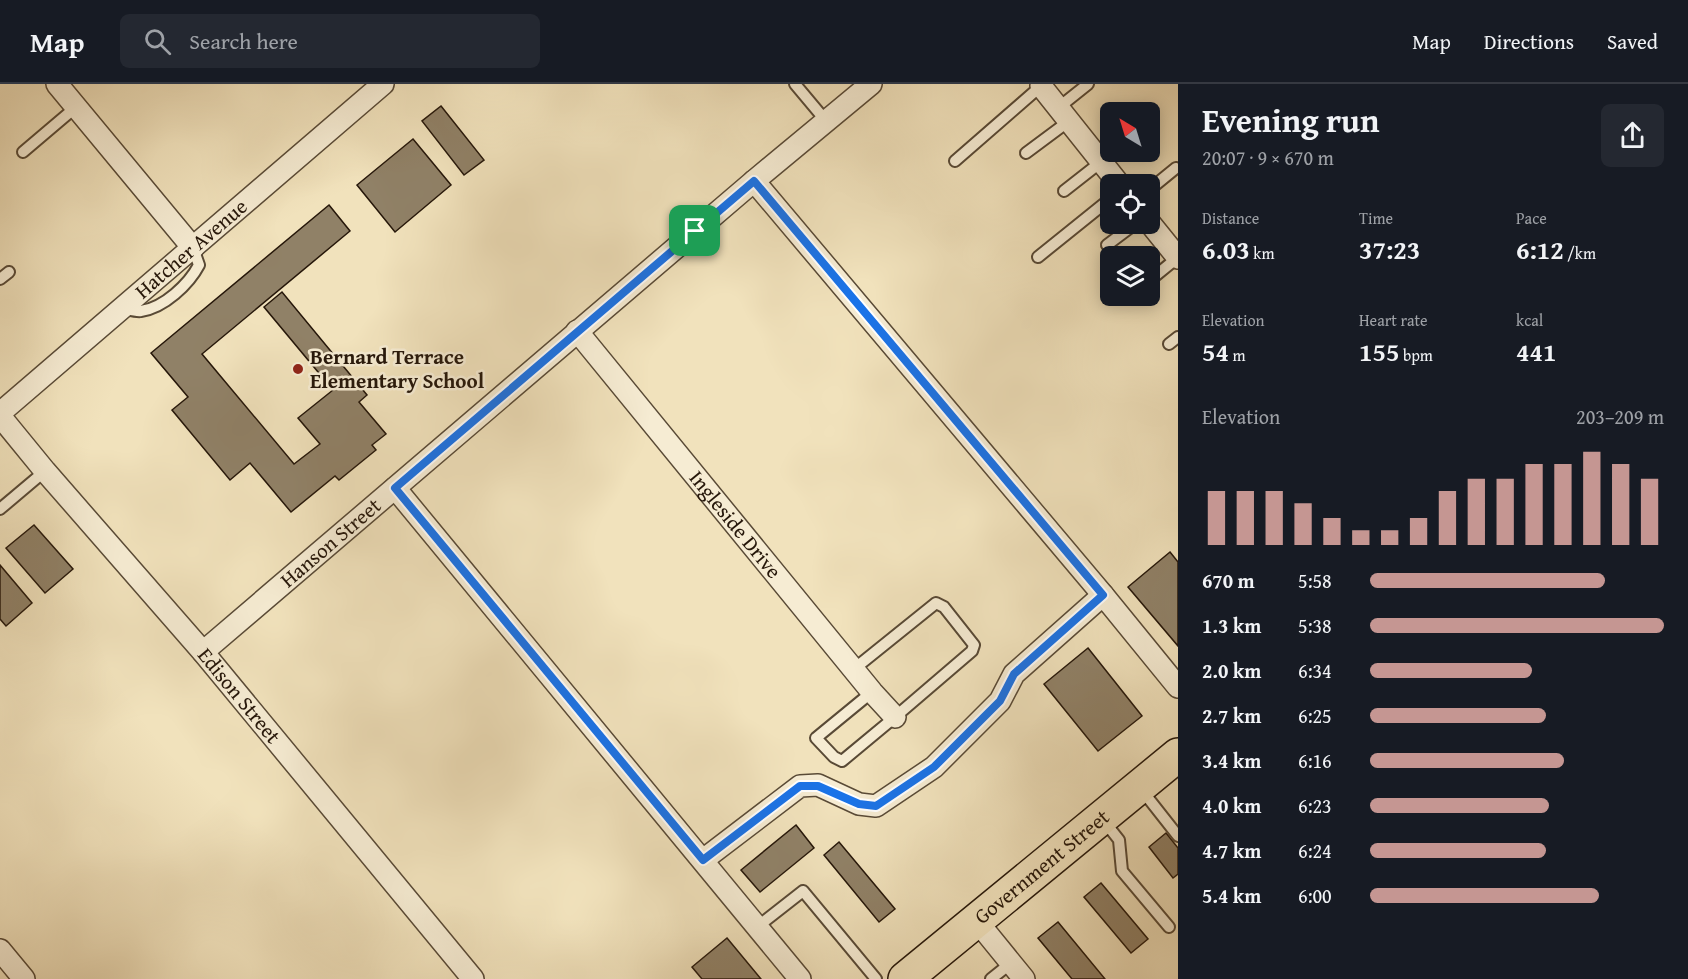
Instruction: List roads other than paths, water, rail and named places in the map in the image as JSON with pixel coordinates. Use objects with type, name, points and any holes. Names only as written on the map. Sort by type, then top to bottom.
[{"type":"main road","name":"Government Street","points":[[905,979],[1178,755]]},
{"type":"street","points":[[57,84],[193,248]]},
{"type":"street","name":"Hatcher Avenue","points":[[0,415],[383,84]]},
{"type":"street","name":"Hanson Street","points":[[203,652],[577,331],[871,84]]},
{"type":"street","points":[[1041,86],[1063,114],[1100,150]]},
{"type":"street","points":[[754,181],[1178,687]]},
{"type":"street","points":[[1159,234],[1178,258]]},
{"type":"street","name":"Ingleside Drive","points":[[577,331],[872,692],[896,717]]},
{"type":"street","name":"Edison Street","points":[[0,415],[45,471],[203,652],[473,979]]},
{"type":"street","points":[[395,488],[800,979]]},
{"type":"street","points":[[703,860],[800,786],[818,786],[859,804],[876,806],[934,767],[1000,701],[1014,674],[1103,595]]},
{"type":"street","points":[[976,920],[1018,971]]},
{"type":"street","points":[[0,950],[24,979]]},
{"type":"lane","points":[[795,84],[826,121]]},
{"type":"lane","points":[[1026,153],[1088,84]]},
{"type":"lane","points":[[955,160],[1041,86]]},
{"type":"lane","points":[[23,152],[76,107]]},
{"type":"lane","points":[[1064,191],[1100,154]]},
{"type":"lane","points":[[1160,181],[1176,168]]},
{"type":"lane","points":[[1038,257],[1100,206]]},
{"type":"lane","points":[[1107,245],[1122,234]]},
{"type":"lane","points":[[1160,272],[1178,258]]},
{"type":"lane","points":[[0,509],[45,471]]},
{"type":"lane","points":[[854,669],[936,603],[944,607],[974,645],[972,651],[842,761],[834,757],[816,738],[872,692]]},
{"type":"lane","points":[[1139,787],[1178,836]]},
{"type":"lane","points":[[1101,818],[1119,840],[1122,871],[1169,927]]},
{"type":"lane","points":[[757,927],[803,891],[876,979]]},
{"type":"lane","points":[[991,979],[1018,971]]},
{"type":"place","name":"Bernard Terrace Elementary School","points":[[298,369]]}]
